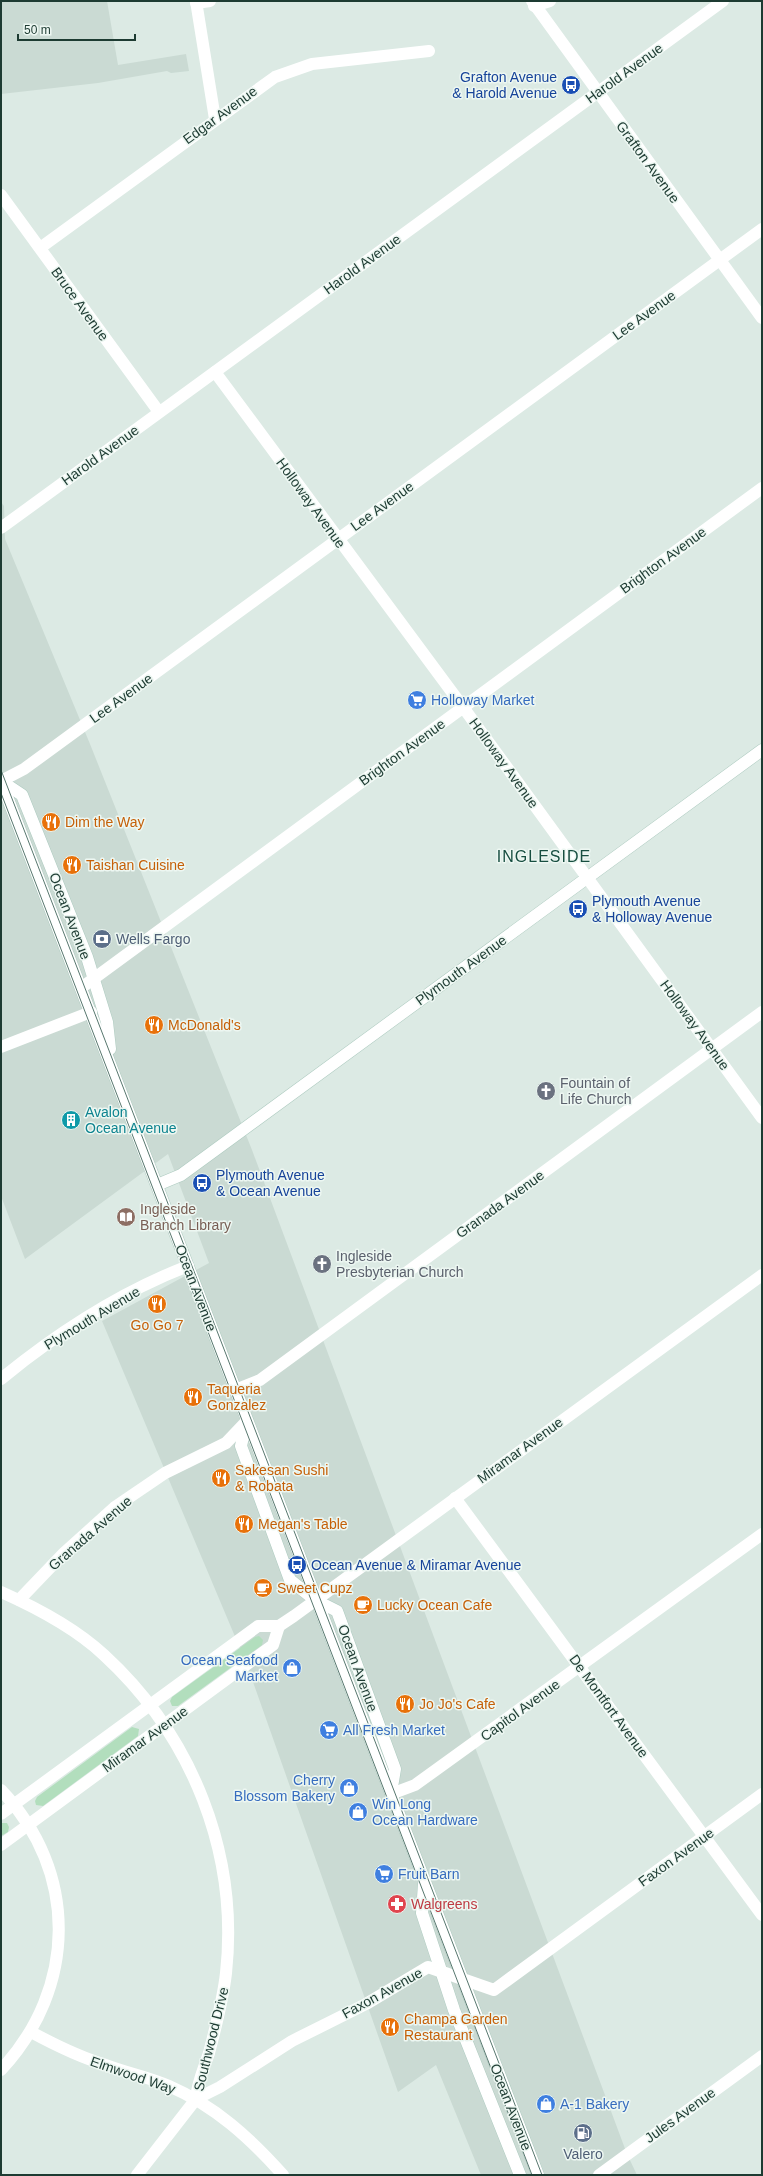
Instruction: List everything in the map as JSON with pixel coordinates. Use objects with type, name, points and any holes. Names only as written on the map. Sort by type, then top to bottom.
[{"type":"street","points":[[210,1],[196,2],[215,119]]},
{"type":"street","points":[[533,4],[550,1]]},
{"type":"street","name":"Harold Avenue","points":[[1,528],[723,1]]},
{"type":"street","name":"Grafton Avenue","points":[[533,4],[762,318]]},
{"type":"street","name":"Edgar Avenue","points":[[40,248],[261,85],[294,69],[312,64],[429,51]]},
{"type":"street","name":"Bruce Avenue","points":[[1,195],[159,412]]},
{"type":"street","name":"Lee Avenue","points":[[1,781],[24,769],[762,229]]},
{"type":"street","name":"Holloway Avenue","points":[[215,372],[463,707],[762,1118]]},
{"type":"street","name":"Brighton Avenue","points":[[81,988],[762,488]]},
{"type":"street","name":"Plymouth Avenue","points":[[157,1185],[181,1175],[762,750]]},
{"type":"street","name":"Ocean Avenue","points":[[1,781],[22,795],[87,957],[107,1022],[111,1065]]},
{"type":"street","name":"Ocean Avenue","points":[[1,781],[91,1012],[315,1600]]},
{"type":"street","points":[[1,1047],[91,1012]]},
{"type":"street","name":"Granada Avenue","points":[[235,1390],[260,1380],[762,1012]]},
{"type":"street","name":"Plymouth Avenue","points":[[1,1379],[41,1349],[100,1310],[188,1266]]},
{"type":"street","name":"Miramar Avenue","points":[[1,1814],[18,1809],[150,1705],[258,1626],[279,1626],[762,1275]]},
{"type":"street","name":"Ocean Avenue","points":[[246,1422],[241,1446],[284,1566],[290,1580],[315,1600],[337,1612],[395,1769],[391,1794],[538,2175]]},
{"type":"street","name":"Granada Avenue","points":[[19,1600],[64,1553],[115,1507],[165,1473],[226,1443],[246,1422]]},
{"type":"street","name":"De Montfort Avenue","points":[[455,1498],[762,1915]]},
{"type":"street","name":"Capitol Avenue","points":[[391,1794],[415,1785],[762,1534]]},
{"type":"street","name":"Southwood Drive","points":[[1,1592],[49,1616],[103,1654],[150,1705],[164,1725],[192,1773],[213,1826],[220,1855],[228,1914],[227,1965],[222,2003],[199,2081],[196,2100]]},
{"type":"street","name":"Miramar Avenue","points":[[1,1845],[273,1645],[279,1626]]},
{"type":"street","points":[[1,1790],[18,1809],[41,1847],[51,1871],[56,1896],[59,1924],[58,1953],[52,1981],[43,2008],[31,2032],[17,2053],[1,2070]]},
{"type":"street","name":"Faxon Avenue","points":[[137,2175],[196,2100],[220,2087],[292,2041],[366,2004],[428,1967],[494,1990],[762,1794]]},
{"type":"street","name":"Ocean Avenue","points":[[424,1881],[422,1913],[454,2010],[520,2175]]},
{"type":"street","name":"Elmwood Way","points":[[31,2032],[78,2056],[162,2083],[196,2100],[223,2117],[247,2136],[283,2175]]},
{"type":"street","name":"Jules Avenue","points":[[599,2175],[762,2056]]},
{"type":"shaded area","points":[[1,1],[107,1],[118,65],[186,54],[189,71],[171,73],[167,71],[98,83],[1,94]]},
{"type":"shaded area","points":[[1,502],[4,506],[5,539],[90,744],[252,1150],[627,2154],[637,2175],[481,2175],[436,2065],[398,2092],[247,1665],[102,1321],[209,1263],[168,1154],[25,1259],[1,1196]]},
{"type":"green space","points":[[259,1636],[263,1640],[262,1645],[178,1706],[172,1706],[170,1701],[172,1697],[255,1637]]},
{"type":"green space","points":[[132,1727],[139,1729],[138,1736],[43,1806],[36,1805],[35,1801],[37,1797]]},
{"type":"green space","points":[[1,1823],[7,1823],[9,1827],[8,1832],[1,1836]]},
{"type":"tram line","points":[[1,770],[542,2175]]},
{"type":"tram line","points":[[1,793],[532,2175]]},
{"type":"place","name":"Grafton Avenue & Harold Avenue","points":[[571,85]]},
{"type":"place","name":"Holloway Market","points":[[417,700]]},
{"type":"place","name":"Dim the Way","points":[[51,822]]},
{"type":"place","name":"Taishan Cuisine","points":[[72,865]]},
{"type":"place","name":"Plymouth Avenue & Holloway Avenue","points":[[578,909]]},
{"type":"place","name":"Wells Fargo","points":[[102,939]]},
{"type":"place","name":"McDonald's","points":[[154,1025]]},
{"type":"place","name":"Fountain of Life Church","points":[[546,1091]]},
{"type":"place","name":"Avalon Ocean Avenue","points":[[71,1120]]},
{"type":"place","name":"Plymouth Avenue & Ocean Avenue","points":[[202,1183]]},
{"type":"place","name":"Ingleside Branch Library","points":[[126,1217]]},
{"type":"place","name":"Ingleside Presbyterian Church","points":[[322,1264]]},
{"type":"place","name":"Go Go 7","points":[[157,1304]]},
{"type":"place","name":"Taqueria Gonzalez","points":[[193,1397]]},
{"type":"place","name":"Sakesan Sushi & Robata","points":[[221,1478]]},
{"type":"place","name":"Megan's Table","points":[[244,1524]]},
{"type":"place","name":"Ocean Avenue & Miramar Avenue","points":[[297,1565]]},
{"type":"place","name":"Sweet Cupz","points":[[263,1588]]},
{"type":"place","name":"Lucky Ocean Cafe","points":[[363,1605]]},
{"type":"place","name":"Ocean Seafood Market","points":[[292,1668]]},
{"type":"place","name":"Jo Jo's Cafe","points":[[405,1704]]},
{"type":"place","name":"All Fresh Market","points":[[329,1730]]},
{"type":"place","name":"Cherry Blossom Bakery","points":[[349,1788]]},
{"type":"place","name":"Win Long Ocean Hardware","points":[[358,1812]]},
{"type":"place","name":"Fruit Barn","points":[[384,1874]]},
{"type":"place","name":"Walgreens","points":[[397,1904]]},
{"type":"place","name":"Champa Garden Restaurant","points":[[390,2027]]},
{"type":"place","name":"A-1 Bakery","points":[[546,2104]]},
{"type":"place","name":"Valero","points":[[583,2133]]},
{"type":"district","name":"INGLESIDE","points":[[544,856]]}]
